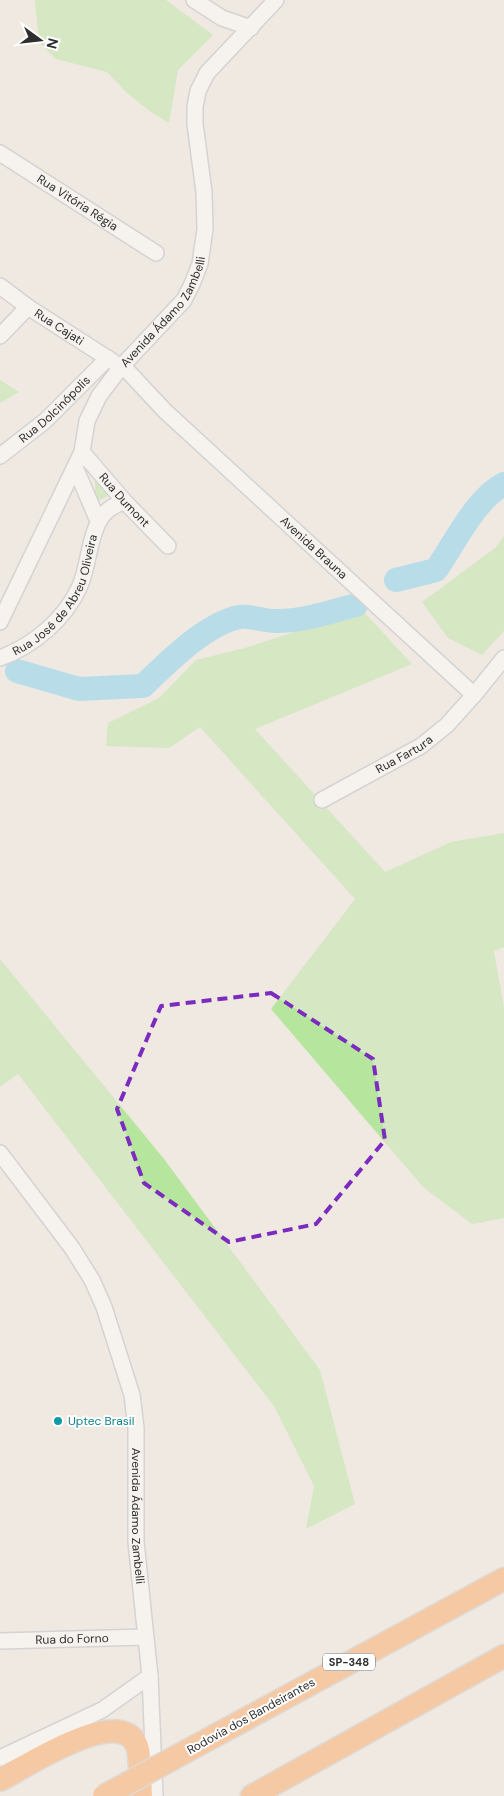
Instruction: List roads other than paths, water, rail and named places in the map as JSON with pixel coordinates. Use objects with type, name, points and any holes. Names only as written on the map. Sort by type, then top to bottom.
[{"type":"highway","name":"Rodovia dos Bandeirantes","points":[[104,1796],[504,1580]]},
{"type":"highway","points":[[252,1796],[504,1656]]},
{"type":"highway","points":[[0,1780],[87,1735],[115,1730],[130,1735],[137,1746],[141,1796]]},
{"type":"street","points":[[194,0],[222,18],[251,28]]},
{"type":"street","name":"Avenida Ádamo Zambelli","points":[[0,622],[82,452],[87,421],[99,396],[122,366],[184,300],[192,284],[200,264],[205,230],[204,192],[195,124],[195,107],[198,92],[207,73],[276,0]]},
{"type":"street","name":"Rua Vitória Régia","points":[[0,153],[156,253]]},
{"type":"street","name":"Rua Cajati","points":[[0,286],[28,307],[122,366]]},
{"type":"street","points":[[0,336],[28,307]]},
{"type":"street","name":"Rua Dolcinópolis","points":[[0,456],[45,421],[108,358]]},
{"type":"street","name":"Avenida Brauna","points":[[122,366],[165,412],[474,695]]},
{"type":"street","name":"Rua Dumont","points":[[82,452],[125,502],[168,546]]},
{"type":"street","name":"Rua José de Abreu Oliveira","points":[[75,467],[98,520]]},
{"type":"street","name":"Rua José de Abreu Oliveira","points":[[0,658],[14,653],[44,633],[71,602],[83,579],[98,520],[110,508],[125,502]]},
{"type":"street","points":[[474,695],[504,658]]},
{"type":"street","name":"Rua Fartura","points":[[322,800],[421,746],[447,725],[474,695]]},
{"type":"street","name":"Avenida Ádamo Zambelli","points":[[0,1153],[72,1248],[92,1280],[104,1307],[132,1395],[136,1428],[136,1542],[150,1676],[155,1796]]},
{"type":"street","name":"Rua do Forno","points":[[0,1641],[145,1637]]},
{"type":"street","points":[[0,1758],[102,1710],[150,1676]]},
{"type":"waterway","points":[[396,580],[436,570],[466,522],[484,500],[504,484]]},
{"type":"waterway","points":[[17,671],[79,689],[143,686],[187,646],[226,621],[239,617],[287,621],[317,616],[356,605]]},
{"type":"place","name":"Uptec Brasil","points":[[58,1421]]}]
